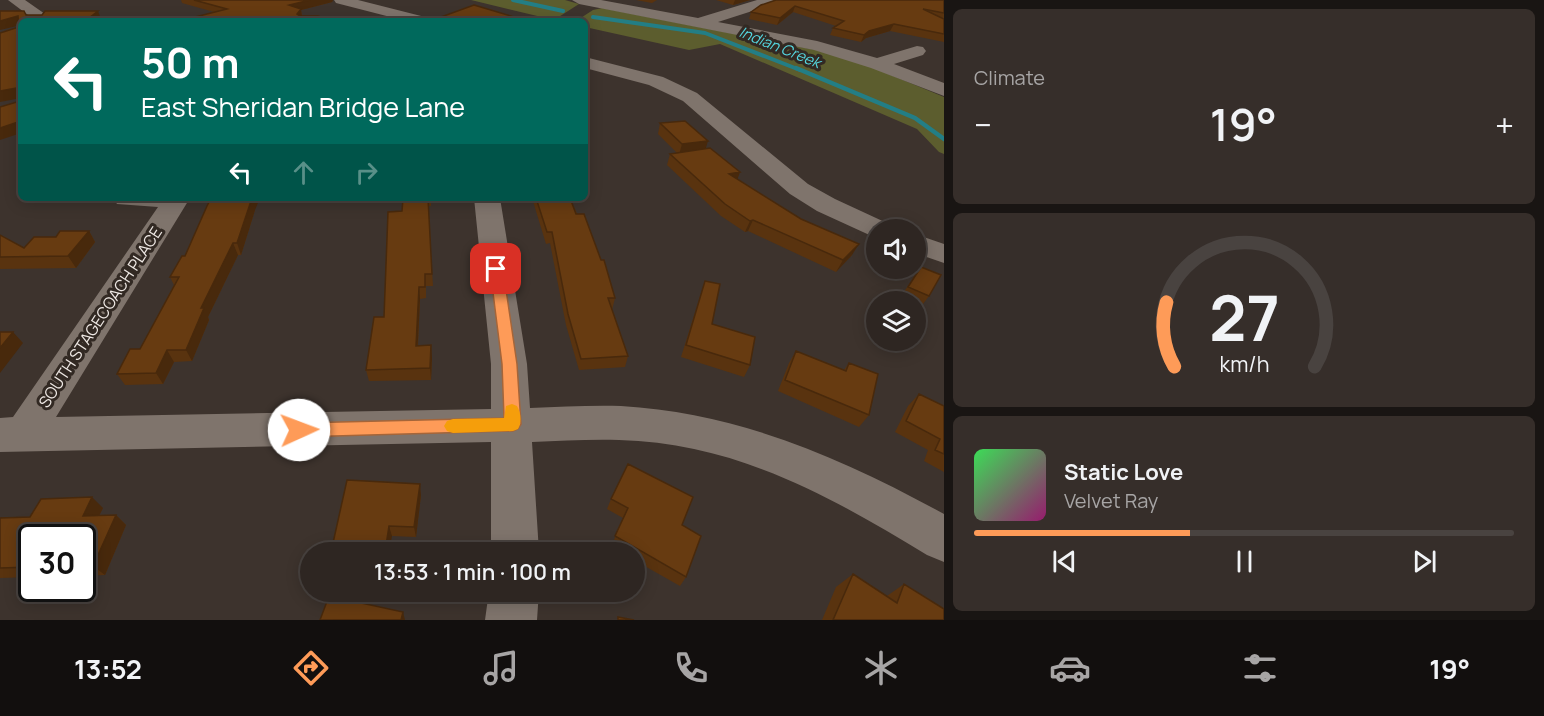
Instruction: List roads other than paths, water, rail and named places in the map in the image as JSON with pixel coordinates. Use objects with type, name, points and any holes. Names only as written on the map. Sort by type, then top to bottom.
[{"type":"street","points":[[15,0],[36,12],[40,18]]},
{"type":"street","points":[[341,0],[412,18]]},
{"type":"street","points":[[701,23],[772,0]]},
{"type":"street","points":[[574,16],[591,1],[817,46],[877,64],[944,90]]},
{"type":"street","points":[[330,15],[362,5]]},
{"type":"street","points":[[877,64],[917,51]]},
{"type":"street","points":[[588,63],[656,81],[690,97],[799,189],[866,224]]},
{"type":"street","name":"SOUTH STAGECOACH PLACE","points":[[12,435],[175,201]]},
{"type":"street","points":[[487,201],[509,364],[513,424],[515,542]]},
{"type":"street","points":[[926,247],[944,254]]},
{"type":"street","points":[[12,435],[620,423],[680,429],[742,443],[779,456],[847,485],[944,539]]},
{"type":"street","points":[[511,620],[513,602]]},
{"type":"waterway","name":"Indian Creek","points":[[513,0],[563,11]]},
{"type":"waterway","name":"Indian Creek","points":[[593,17],[705,33],[800,70]]},
{"type":"waterway","name":"Indian Creek","points":[[796,68],[915,118],[944,139]]}]
